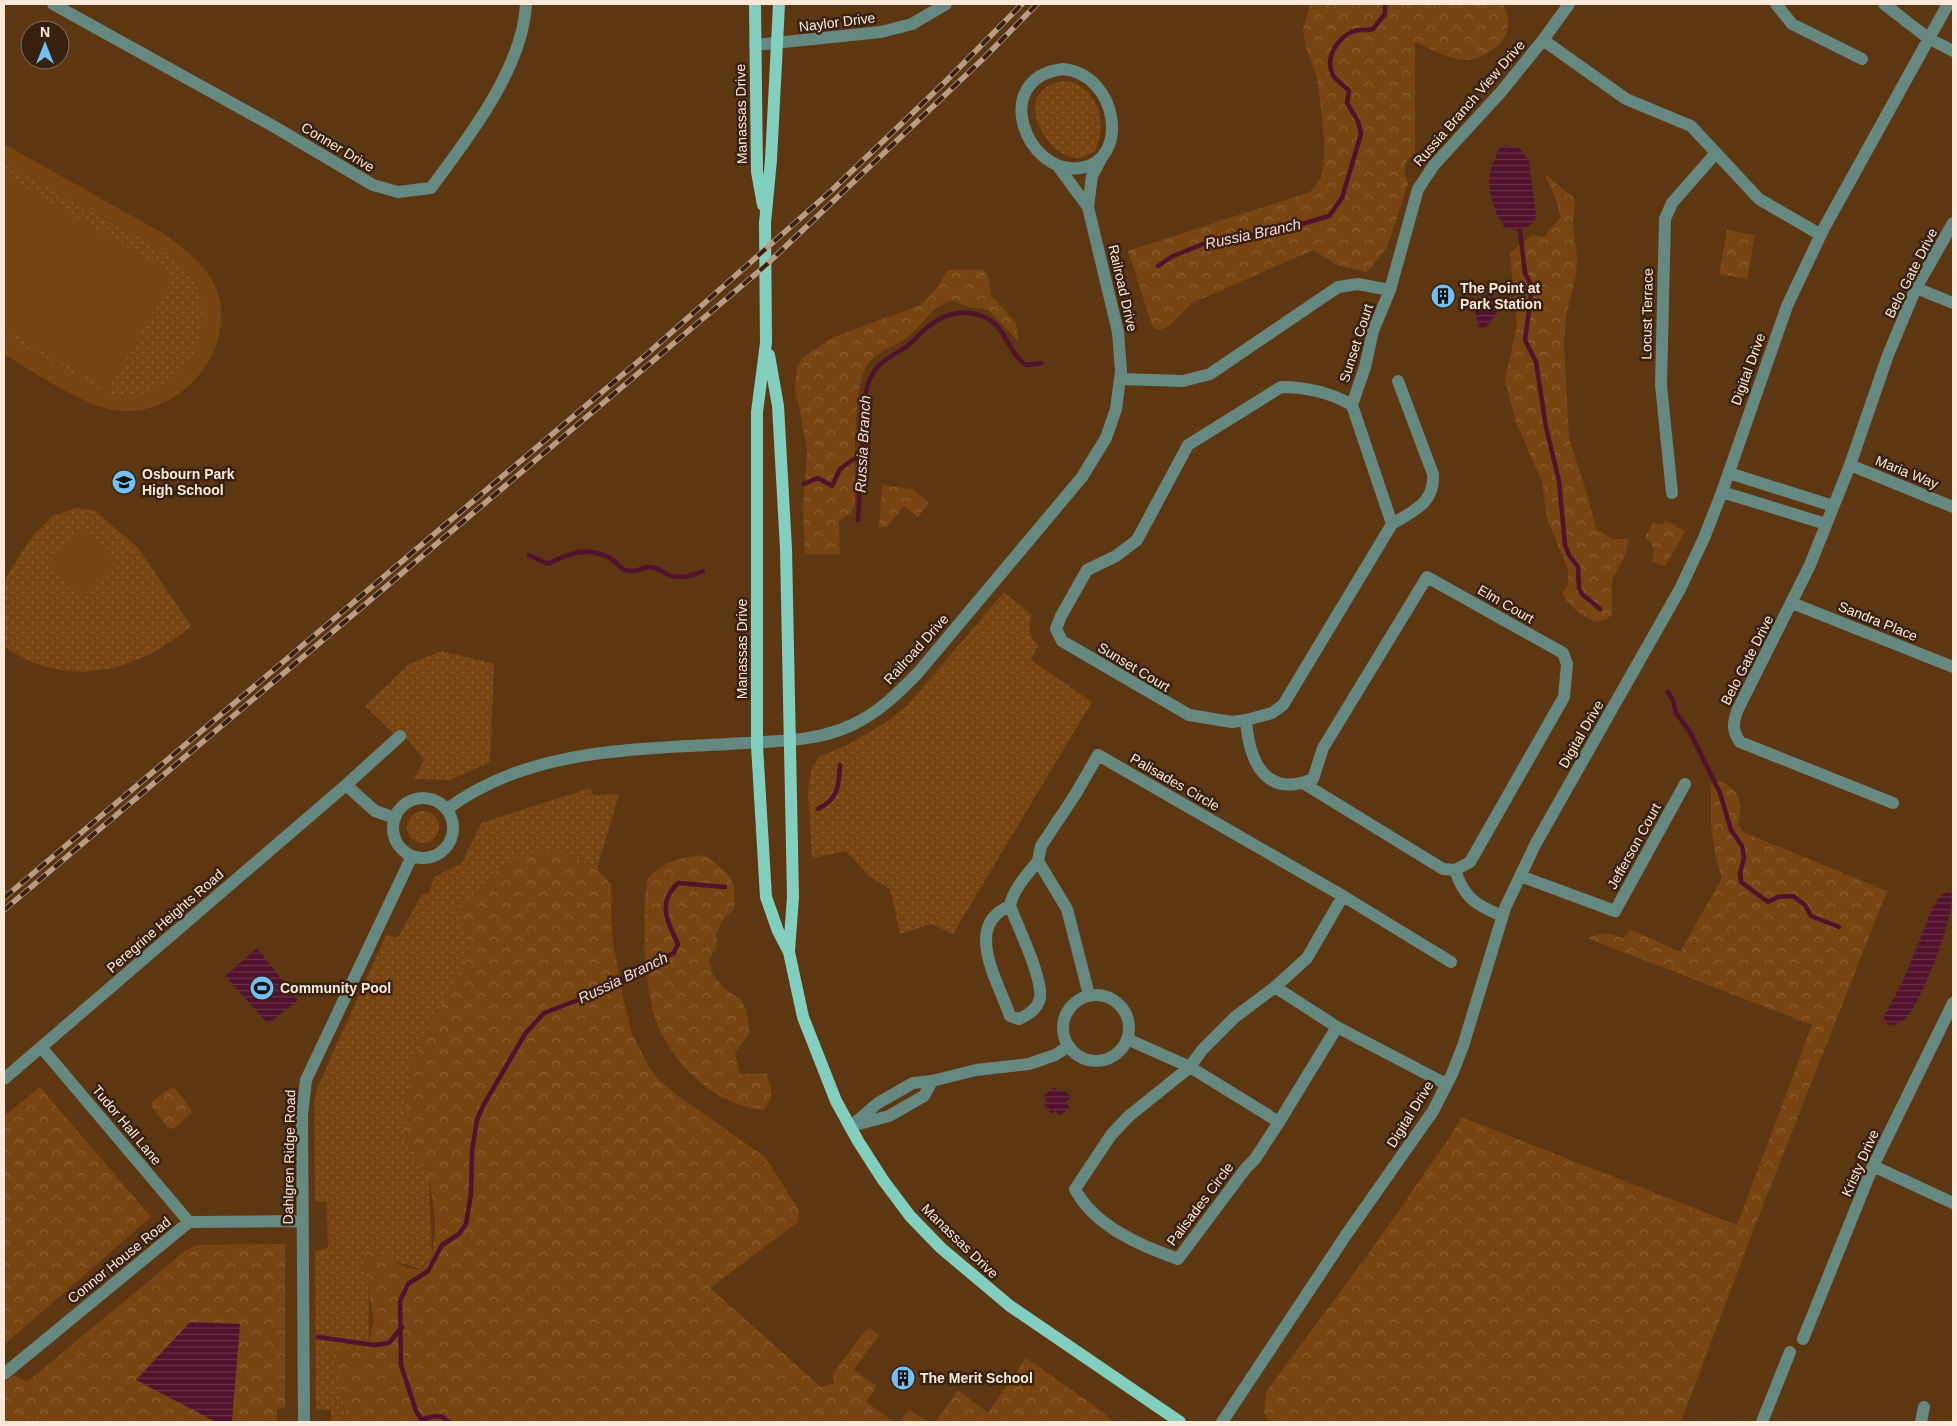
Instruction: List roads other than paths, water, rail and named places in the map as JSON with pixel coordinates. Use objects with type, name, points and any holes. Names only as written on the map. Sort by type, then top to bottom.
[{"type":"main road","name":"Manassas Drive","points":[[755,4],[757,172],[766,223]]},
{"type":"main road","name":"Manassas Drive","points":[[779,4],[766,223],[766,342],[757,412],[757,743],[766,897],[778,931],[789,952],[803,1017],[821,1066],[850,1127],[910,1216],[950,1256],[1010,1306],[1180,1422]]},
{"type":"main road","name":"Manassas Drive","points":[[766,342],[778,406],[786,549],[793,896],[789,952]]},
{"type":"street","name":"Conner Drive","points":[[53,4],[273,126],[373,185],[398,192],[431,188],[463,145],[486,110],[505,74],[520,35],[526,4]]},
{"type":"street","name":"Naylor Drive","points":[[755,45],[881,32],[912,24],[946,4]]},
{"type":"street","name":"Russia Branch View Drive","points":[[1390,290],[1418,189],[1434,165],[1500,92],[1543,40],[1569,4]]},
{"type":"street","points":[[1776,4],[1792,24],[1862,59]]},
{"type":"street","points":[[1884,4],[1928,38],[1953,51]]},
{"type":"street","name":"Digital Drive","points":[[1222,1422],[1346,1235],[1433,1111],[1462,1046],[1502,916],[1520,876],[1536,843],[1680,589],[1704,538],[1729,474],[1787,306],[1821,235],[1948,4]]},
{"type":"street","points":[[1543,40],[1626,99],[1691,126],[1715,154],[1759,199],[1821,235]]},
{"type":"street","name":"Railroad Drive","points":[[1088,207],[1092,176],[1100,159],[1107,150],[1111,137],[1112,121],[1107,102],[1100,90],[1085,74],[1063,69],[1053,70],[1034,81],[1022,100],[1020,112],[1021,122],[1030,141],[1046,158],[1068,168],[1092,165],[1100,159]]},
{"type":"street","name":"Locust Terrace","points":[[1672,493],[1661,385],[1665,219],[1678,196],[1715,154]]},
{"type":"street","name":"Railroad Drive","points":[[446,809],[497,780],[561,759],[637,748],[789,741],[829,734],[851,726],[875,713],[917,674],[1094,460],[1106,438],[1116,409],[1121,379],[1118,332],[1088,207],[1080,192],[1056,163]]},
{"type":"street","name":"Belo Gate Drive","points":[[1893,803],[1740,742],[1736,737],[1733,722],[1792,603],[1826,524],[1850,466],[1888,355],[1916,288],[1953,223]]},
{"type":"street","points":[[1121,379],[1183,381],[1210,374],[1338,287],[1358,284],[1390,290]]},
{"type":"street","points":[[1916,288],[1953,303]]},
{"type":"street","name":"Sunset Court","points":[[1352,405],[1334,394],[1298,387],[1281,387],[1188,445],[1136,540],[1116,556],[1087,570],[1061,616],[1056,629],[1062,641],[1178,711],[1188,715],[1218,720],[1246,720],[1272,713],[1283,705],[1392,524],[1352,405],[1365,366],[1373,331],[1390,290]]},
{"type":"street","points":[[1392,524],[1429,497],[1434,487],[1433,474],[1398,381]]},
{"type":"street","name":"Maria Way","points":[[1850,466],[1953,507]]},
{"type":"street","points":[[1729,474],[1833,506]]},
{"type":"street","points":[[1722,492],[1826,524]]},
{"type":"street","name":"Elm Court","points":[[1303,783],[1313,779],[1323,748],[1427,577],[1563,654],[1567,664],[1564,697],[1470,862],[1455,870]]},
{"type":"street","name":"Sandra Place","points":[[1792,603],[1953,667]]},
{"type":"street","points":[[1246,720],[1252,754],[1259,771],[1273,781],[1291,786],[1303,783],[1443,869],[1455,870],[1461,889],[1473,900],[1502,916]]},
{"type":"street","name":"Peregrine Heights Road","points":[[4,1079],[346,785],[400,736]]},
{"type":"street","name":"Palisades Circle","points":[[1010,906],[999,910],[988,923],[985,944],[1010,1016],[1019,1019],[1032,1013],[1040,998],[1036,972],[1010,906],[1012,898],[1023,879],[1038,861],[1041,846],[1075,795],[1098,755],[1343,896],[1451,962]]},
{"type":"street","name":"Jefferson Court","points":[[1520,876],[1615,911],[1685,784]]},
{"type":"street","points":[[346,785],[375,810],[395,818]]},
{"type":"street","points":[[417,799],[435,800],[446,809],[452,820],[453,829],[447,847],[433,857],[412,856],[402,850],[394,838],[395,818],[404,804],[417,799]]},
{"type":"street","name":"Dahlgren Ridge Road","points":[[304,1422],[302,1115],[306,1080],[412,856]]},
{"type":"street","points":[[1038,861],[1067,909],[1089,996]]},
{"type":"street","name":"Palisades Circle","points":[[1336,1027],[1255,1159],[1246,1168],[1178,1259],[1144,1247],[1105,1222],[1081,1201],[1075,1189],[1111,1135],[1129,1116],[1190,1067],[1202,1050],[1235,1017],[1275,987],[1307,958],[1343,896]]},
{"type":"street","points":[[1275,987],[1336,1027],[1446,1084]]},
{"type":"street","points":[[1100,995],[1118,1003],[1128,1020],[1127,1039],[1122,1048],[1104,1060],[1093,1061],[1082,1058],[1069,1046],[1063,1034],[1066,1014],[1072,1005],[1089,996],[1100,995]]},
{"type":"street","name":"Kristy Drive","points":[[1803,1339],[1873,1166],[1953,1003]]},
{"type":"street","points":[[1127,1039],[1190,1067],[1279,1122]]},
{"type":"street","points":[[850,1127],[878,1103],[913,1083],[932,1081],[960,1072],[1039,1061],[1069,1046]]},
{"type":"street","name":"Tudor Hall Lane","points":[[42,1047],[189,1222]]},
{"type":"street","points":[[1873,1166],[1953,1203]]},
{"type":"street","name":"Connor House Road","points":[[4,1374],[189,1222],[302,1222]]},
{"type":"street","points":[[1762,1422],[1790,1352]]},
{"type":"street","points":[[1921,1422],[1924,1408]]},
{"type":"waterway","name":"Russia Branch","points":[[1158,266],[1173,256],[1208,242],[1281,230],[1329,216],[1342,198],[1361,134],[1358,121],[1347,103],[1349,91],[1333,75],[1330,62],[1331,55],[1338,43],[1348,34],[1356,30],[1373,29],[1385,14],[1385,4]]},
{"type":"waterway","points":[[1520,231],[1525,273],[1532,287],[1525,340],[1536,362],[1546,427],[1559,481],[1565,545],[1569,555],[1578,567],[1579,588],[1582,594],[1600,609]]},
{"type":"waterway","name":"Russia Branch","points":[[858,520],[865,397],[870,379],[878,366],[908,345],[936,321],[951,314],[959,313],[975,314],[991,321],[1002,333],[1020,360],[1026,365],[1041,363]]},
{"type":"waterway","points":[[804,484],[818,478],[832,486],[840,469],[862,453]]},
{"type":"waterway","points":[[529,555],[548,564],[571,554],[594,552],[610,558],[628,571],[651,567],[669,575],[682,577],[691,576],[703,571]]},
{"type":"waterway","points":[[1668,692],[1673,700],[1676,713],[1690,732],[1720,793],[1731,830],[1742,846],[1744,858],[1740,873],[1741,882],[1768,902],[1778,897],[1793,896],[1805,905],[1811,916],[1839,927]]},
{"type":"waterway","name":"Russia Branch","points":[[818,809],[830,801],[836,791],[840,765]]},
{"type":"waterway","name":"Russia Branch","points":[[448,1422],[439,1416],[421,1419],[416,1411],[401,1365],[400,1301],[408,1284],[428,1271],[442,1245],[459,1234],[466,1224],[471,1194],[472,1151],[477,1120],[483,1106],[525,1034],[544,1013],[607,989],[639,969],[674,953],[678,944],[670,928],[666,905],[668,897],[678,883],[725,887]]},
{"type":"waterway","points":[[318,1337],[374,1345],[389,1343],[402,1327]]},
{"type":"railway","points":[[4,898],[647,354],[831,191],[944,83],[1022,4]]},
{"type":"railway","points":[[4,910],[765,266],[986,56],[1037,4]]},
{"type":"place","name":"The Point at Park Station","points":[[1443,296]]},
{"type":"place","name":"Osbourn Park High School","points":[[124,482]]},
{"type":"place","name":"Community Pool","points":[[262,988]]},
{"type":"place","name":"The Merit School","points":[[903,1378]]}]
